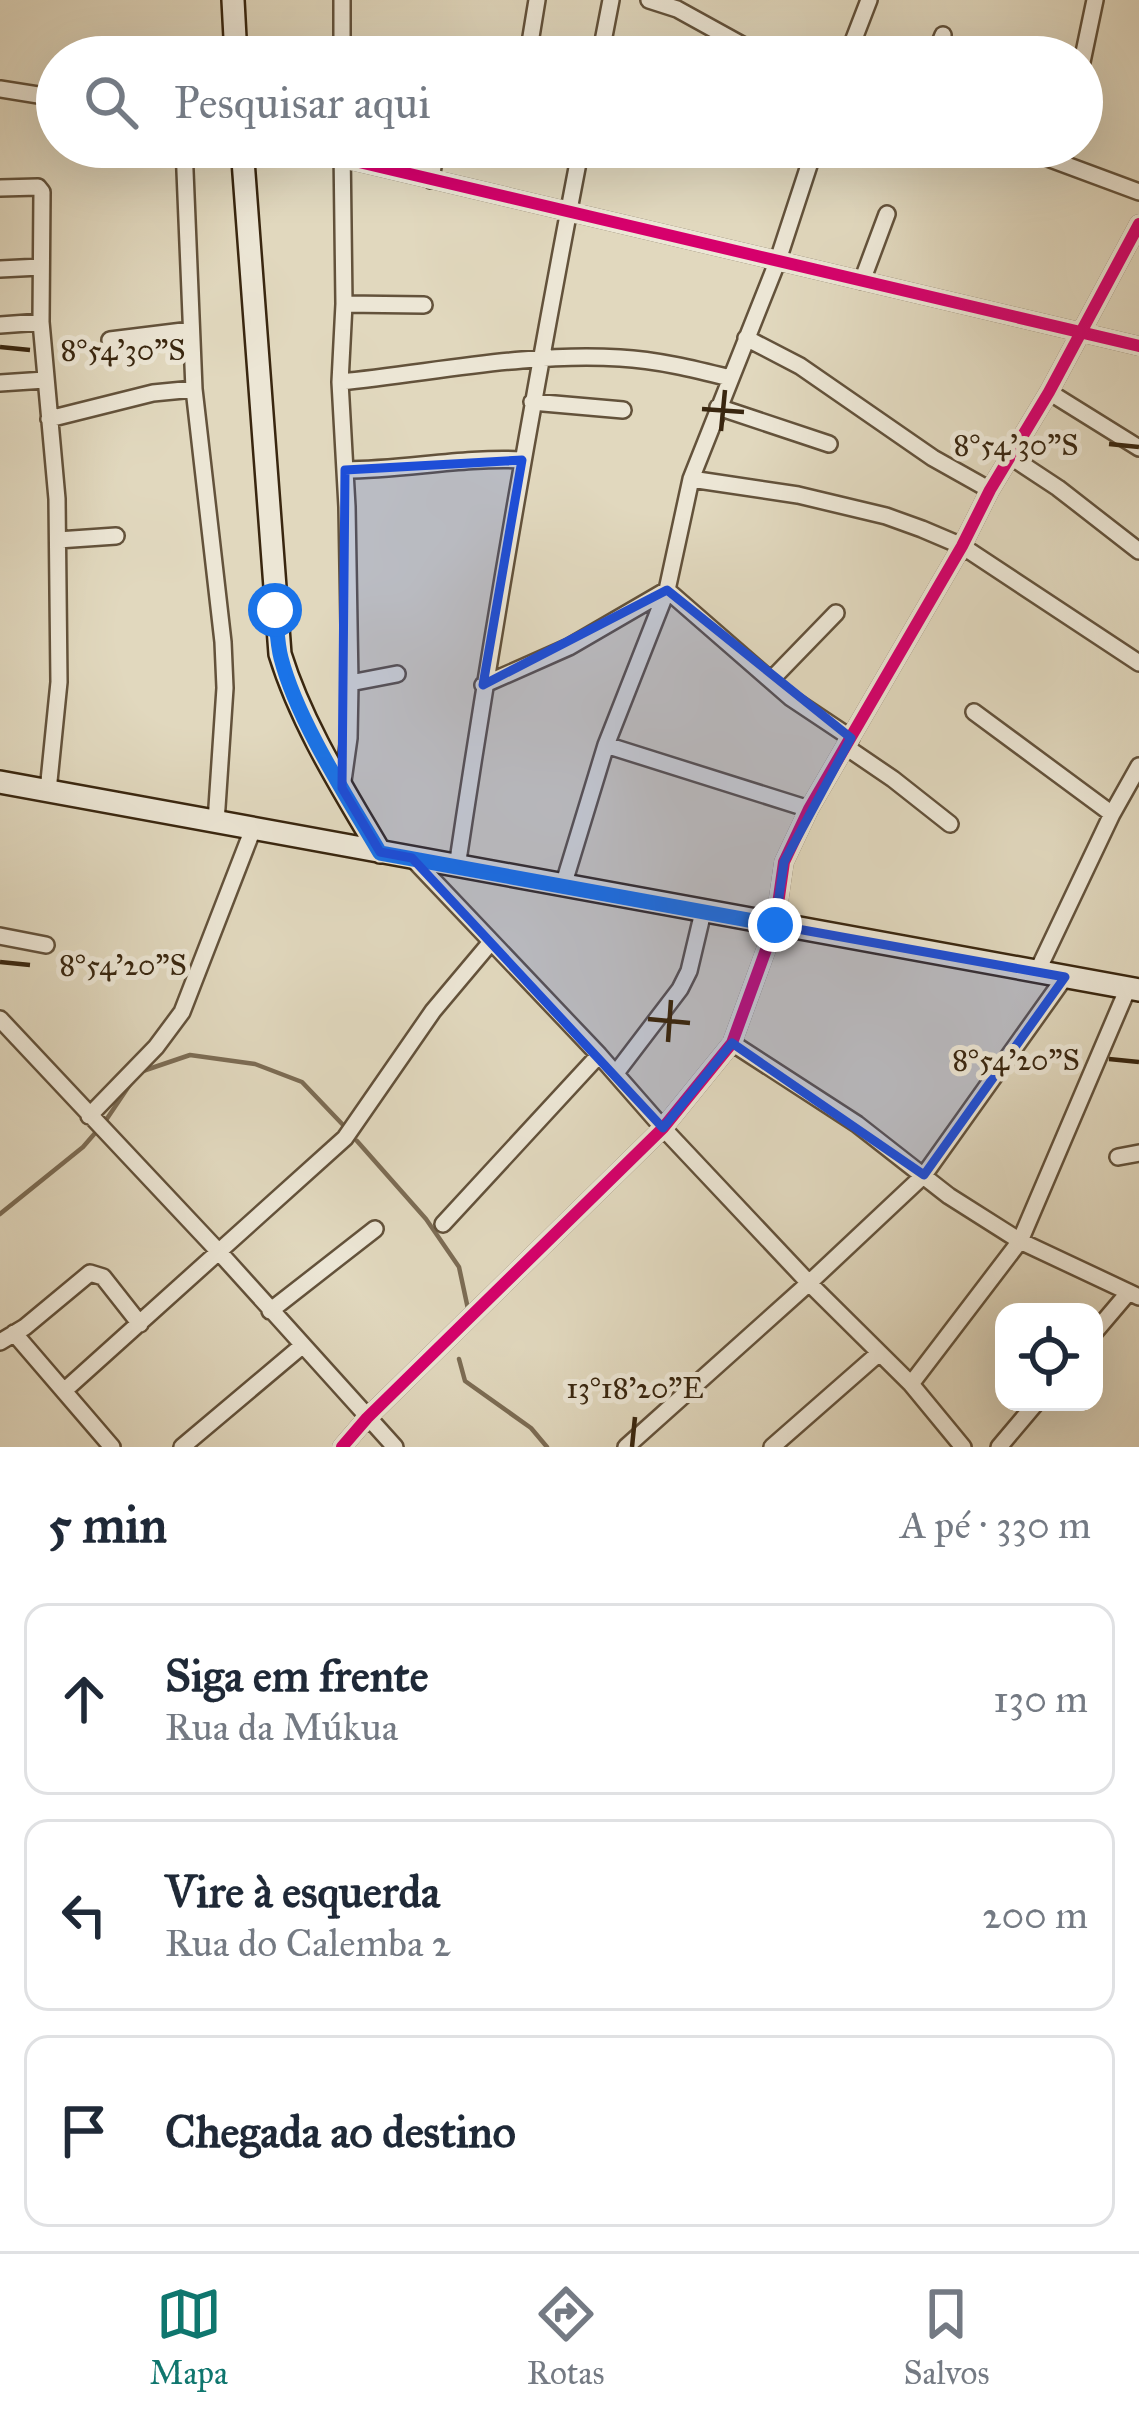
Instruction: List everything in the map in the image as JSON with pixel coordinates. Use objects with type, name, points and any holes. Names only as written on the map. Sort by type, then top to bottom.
[{"type":"main road","points":[[233,0],[235,36]]},
{"type":"main road","points":[[244,168],[280,654],[290,687],[380,853]]},
{"type":"main road","points":[[0,782],[1134,989]]},
{"type":"street","points":[[342,0],[342,36]]},
{"type":"street","points":[[531,36],[537,0]]},
{"type":"street","points":[[604,36],[611,0]]},
{"type":"street","points":[[649,0],[677,9],[726,36]]},
{"type":"street","points":[[855,36],[869,0]]},
{"type":"street","points":[[1087,36],[1095,0]]},
{"type":"street","points":[[0,89],[36,95]]},
{"type":"street","points":[[185,168],[194,389],[223,642],[216,822]]},
{"type":"street","points":[[342,168],[340,382],[350,683],[342,788]]},
{"type":"street","points":[[393,168],[1139,346]]},
{"type":"street","points":[[431,180],[433,168]]},
{"type":"street","points":[[458,867],[522,460],[577,168]]},
{"type":"street","points":[[563,886],[606,745],[667,590],[691,479],[778,260],[808,168]]},
{"type":"street","points":[[1087,168],[1139,192]]},
{"type":"street","points":[[0,188],[38,187],[42,192],[41,322],[58,540],[59,682],[48,791]]},
{"type":"street","points":[[862,281],[887,214]]},
{"type":"street","points":[[342,1447],[663,1128],[732,1043],[775,925],[784,862],[809,808],[962,546],[1139,224]]},
{"type":"street","points":[[0,268],[40,267]]},
{"type":"street","points":[[344,304],[424,304]]},
{"type":"street","points":[[0,326],[41,322]]},
{"type":"street","points":[[110,340],[191,330]]},
{"type":"street","points":[[746,338],[800,366],[933,458],[990,490]]},
{"type":"street","points":[[340,382],[541,360],[614,358],[647,360],[730,378]]},
{"type":"street","points":[[0,382],[45,380]]},
{"type":"street","points":[[49,419],[153,393],[194,389]]},
{"type":"street","points":[[1049,392],[1139,448]]},
{"type":"street","points":[[532,402],[623,410]]},
{"type":"street","points":[[718,407],[829,444]]},
{"type":"street","points":[[1011,458],[1139,551]]},
{"type":"street","points":[[345,470],[471,459],[522,460]]},
{"type":"street","points":[[691,479],[799,495],[886,516],[962,546],[1139,663]]},
{"type":"street","points":[[58,540],[116,536]]},
{"type":"street","points":[[484,686],[569,647],[667,590]]},
{"type":"street","points":[[667,590],[790,698],[950,824]]},
{"type":"street","points":[[771,680],[836,613]]},
{"type":"street","points":[[350,683],[397,674]]},
{"type":"street","points":[[974,712],[1112,814]]},
{"type":"street","points":[[606,745],[809,808]]},
{"type":"street","points":[[1037,972],[1139,766]]},
{"type":"street","points":[[89,1116],[156,1047],[182,1012],[253,829]]},
{"type":"street","points":[[412,858],[809,1283],[910,1384],[963,1447]]},
{"type":"street","points":[[616,1073],[680,989],[703,912]]},
{"type":"street","points":[[0,935],[46,945]]},
{"type":"street","points":[[65,1390],[345,1138],[433,1010],[491,942]]},
{"type":"street","points":[[626,1447],[923,1174],[1065,976]]},
{"type":"street","points":[[910,1384],[1020,1241],[1134,989]]},
{"type":"street","points":[[0,1019],[395,1447]]},
{"type":"street","points":[[732,1043],[857,1124],[950,1196],[1020,1241],[1134,1295],[1103,1325]]},
{"type":"street","points":[[443,1224],[599,1055]]},
{"type":"street","points":[[1118,1157],[1139,1153]]},
{"type":"street","points":[[270,1311],[375,1228]]},
{"type":"street","points":[[110,1446],[65,1390],[7,1338],[95,1273],[140,1324]]},
{"type":"street","points":[[182,1447],[303,1346]]},
{"type":"street","points":[[772,1447],[878,1354]]},
{"type":"street","points":[[999,1447],[1029,1411]]},
{"type":"highlighted area","points":[[522,460],[483,685],[667,590],[851,738],[784,862],[775,925],[1065,977],[924,1175],[732,1043],[663,1128],[412,858],[380,852],[342,788],[345,470]]},
{"type":"waterway","points":[[137,1073],[190,1055],[255,1064],[302,1082],[345,1127]]},
{"type":"waterway","points":[[104,1123],[131,1083]]},
{"type":"waterway","points":[[0,1214],[96,1132]]},
{"type":"waterway","points":[[357,1141],[426,1219],[459,1267],[468,1309]]},
{"type":"waterway","points":[[459,1359],[465,1381],[531,1428],[547,1447]]},
{"type":"cycle path","points":[[384,168],[1139,346]]},
{"type":"cycle path","points":[[342,1447],[663,1128],[732,1043],[775,925],[784,862],[809,809],[1049,392],[1139,224]]},
{"type":"route","points":[[275,610],[290,687],[380,853],[775,925]]}]
